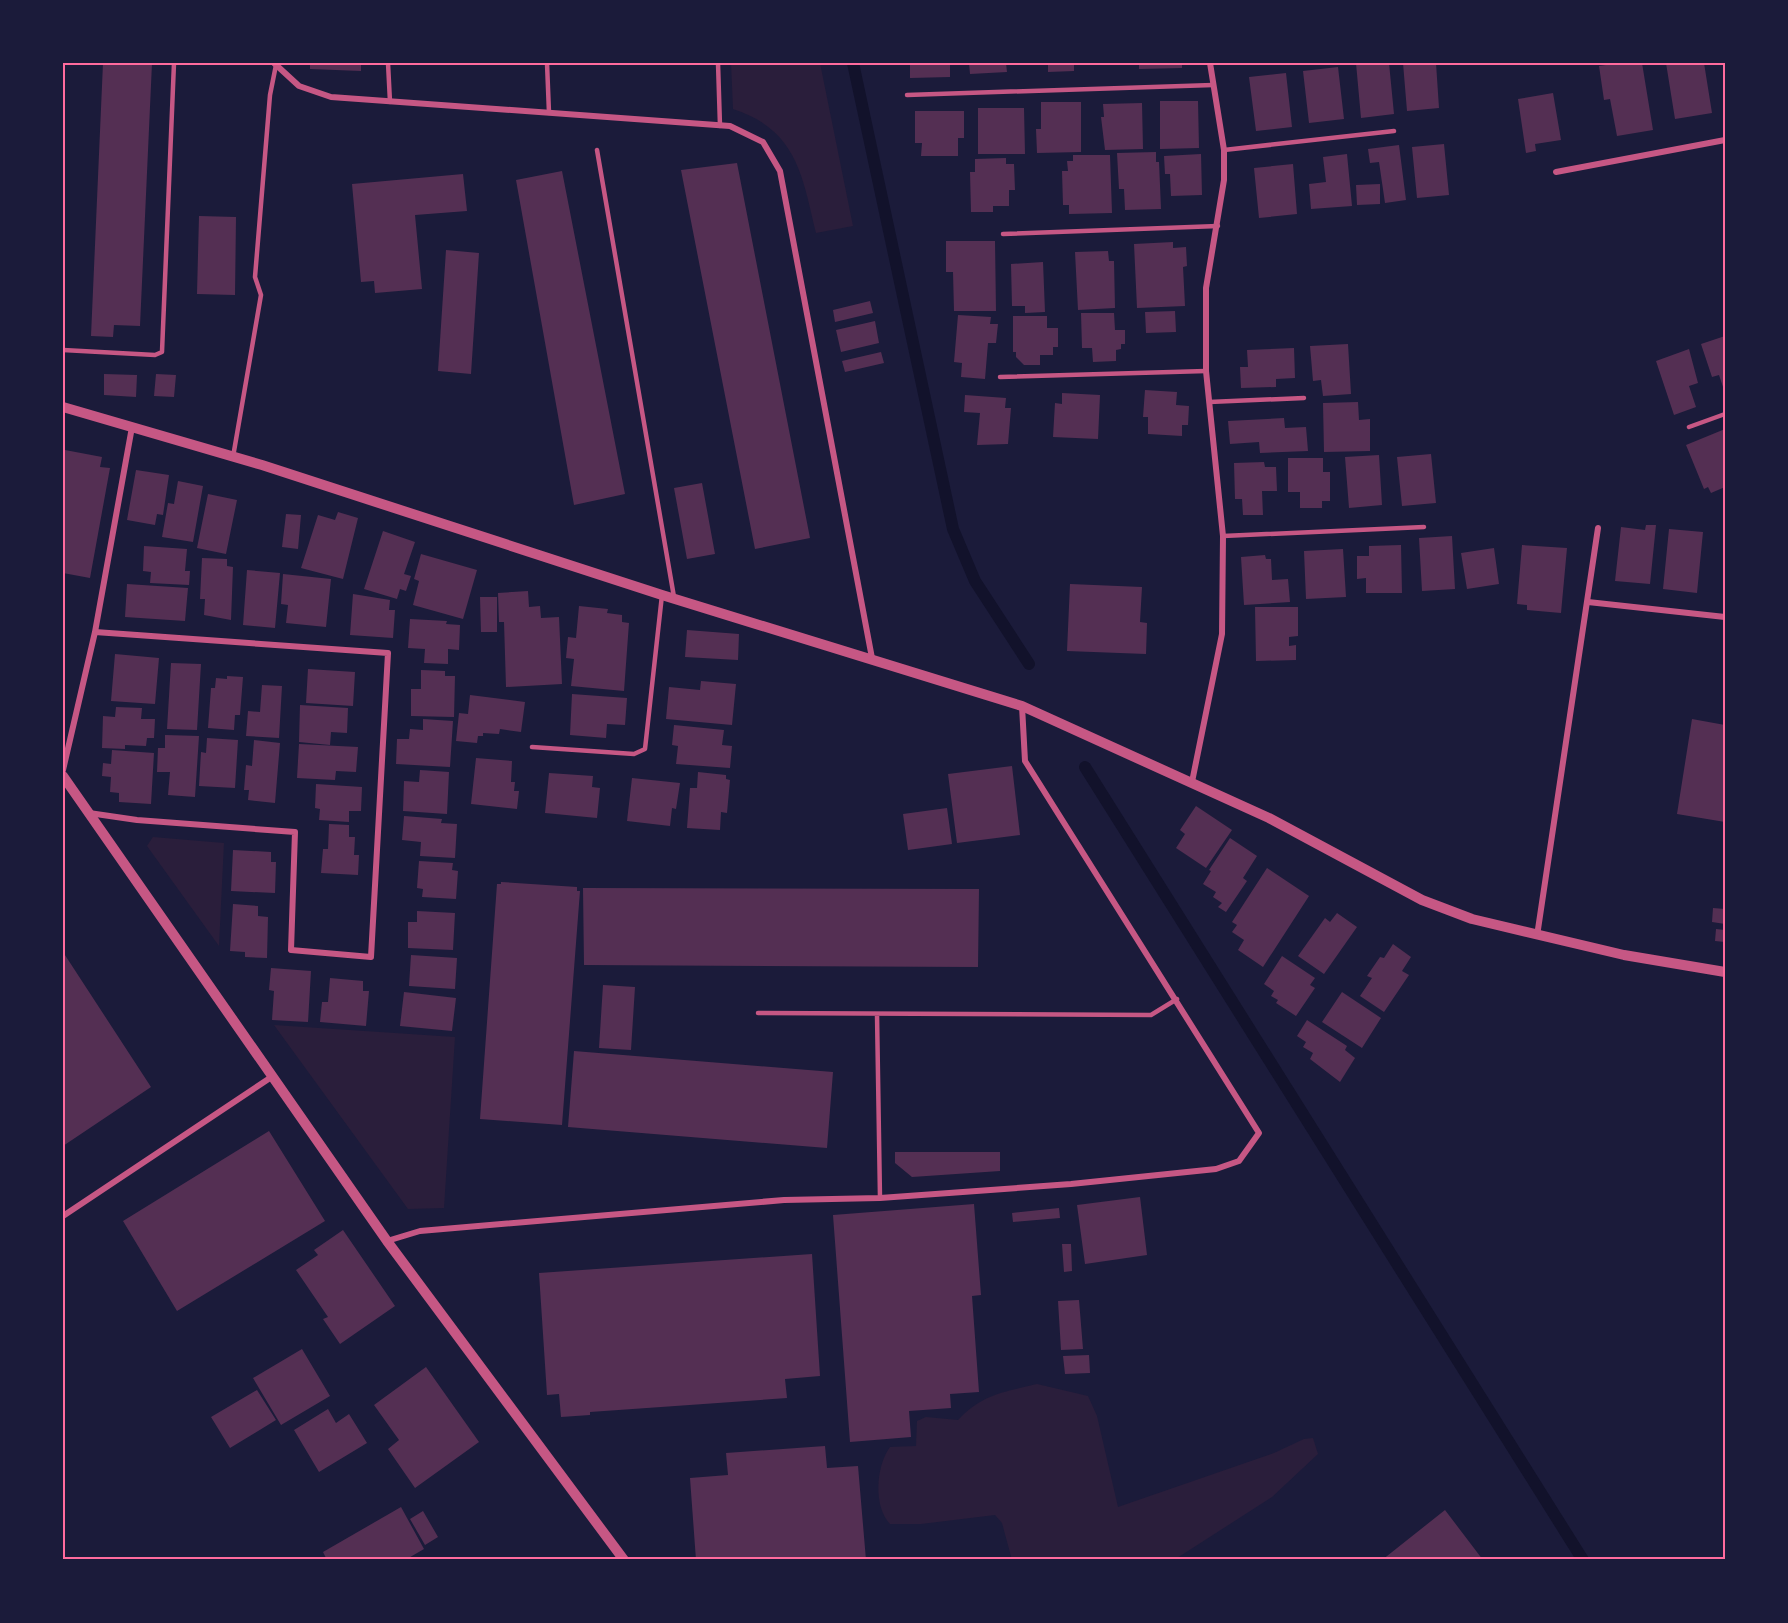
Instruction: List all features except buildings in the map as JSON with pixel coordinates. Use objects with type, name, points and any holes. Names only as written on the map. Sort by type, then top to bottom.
[{"type":"street","points":[[1192,782],[1222,634],[1223,536],[1206,371],[1206,288],[1224,180],[1224,150],[1210,63]]},
{"type":"street","points":[[275,64],[299,86],[331,98],[730,126],[763,142],[780,171],[872,658]]},
{"type":"street","points":[[1556,172],[1725,140]]},
{"type":"street","points":[[63,407],[233,456],[662,594],[1022,706],[1269,818],[1422,900],[1472,919],[1624,955],[1725,972]]},
{"type":"street","points":[[63,770],[94,632],[132,427]]},
{"type":"street","points":[[1537,936],[1599,528]]},
{"type":"street","points":[[1588,602],[1725,616]]},
{"type":"street","points":[[89,813],[136,820],[295,832],[291,950],[371,957],[388,653],[94,632]]},
{"type":"street","points":[[387,1241],[420,1231],[784,1200],[880,1198],[1205,1170],[1239,1161],[1259,1133],[1025,760],[1022,706]]},
{"type":"street","points":[[63,776],[387,1241],[624,1560]]},
{"type":"street","points":[[63,1216],[273,1075]]},
{"type":"lane","points":[[63,350],[155,355],[162,352],[174,63]]},
{"type":"lane","points":[[388,63],[390,102]]},
{"type":"lane","points":[[547,63],[549,113]]},
{"type":"lane","points":[[718,63],[720,126]]},
{"type":"lane","points":[[233,456],[261,295],[255,277],[270,95],[275,64]]},
{"type":"lane","points":[[907,95],[1213,85]]},
{"type":"lane","points":[[1224,150],[1394,130]]},
{"type":"lane","points":[[597,150],[674,597]]},
{"type":"lane","points":[[1003,234],[1218,226]]},
{"type":"lane","points":[[1000,377],[1206,371]]},
{"type":"lane","points":[[1209,402],[1304,398]]},
{"type":"lane","points":[[1689,427],[1725,414]]},
{"type":"lane","points":[[1223,536],[1424,527]]},
{"type":"lane","points":[[532,747],[634,754],[645,749],[662,594]]},
{"type":"lane","points":[[758,1013],[1151,1015],[1177,999]]},
{"type":"lane","points":[[877,1014],[880,1198]]},
{"type":"shaded area","points":[[731,63],[820,63],[853,226],[816,233],[800,174],[784,142],[771,129],[754,118],[733,109]]},
{"type":"shaded area","points":[[153,837],[224,843],[219,946],[147,846]]},
{"type":"shaded area","points":[[274,1025],[455,1037],[444,1208],[408,1209]]},
{"type":"shaded area","points":[[1037,1384],[1088,1396],[1097,1416],[1118,1507],[1274,1453],[1304,1439],[1313,1438],[1318,1454],[1272,1497],[1174,1560],[1012,1560],[1002,1523],[995,1515],[921,1524],[890,1524],[881,1507],[879,1475],[890,1447],[916,1446],[917,1421],[926,1417],[958,1420],[985,1399]]},
{"type":"waterway","points":[[853,63],[953,529],[975,581],[1029,664]]},
{"type":"waterway","points":[[1085,767],[1583,1560]]}]
